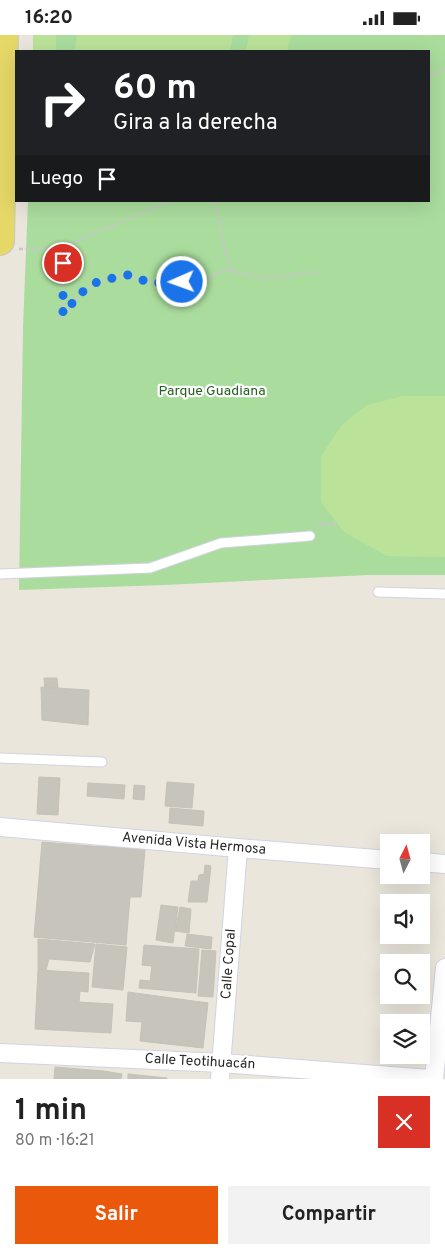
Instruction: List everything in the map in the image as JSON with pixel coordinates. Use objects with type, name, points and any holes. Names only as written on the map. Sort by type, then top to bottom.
[{"type":"main road","points":[[4,35],[1,207],[8,245]]},
{"type":"street","name":"Avenida Vista Hermosa","points":[[0,827],[380,859]]},
{"type":"street","name":"Calle Copal","points":[[221,1071],[238,848]]},
{"type":"street","points":[[430,863],[445,864]]},
{"type":"street","points":[[434,1079],[445,968]]},
{"type":"street","name":"Calle Teotihuacán","points":[[0,1053],[221,1071],[430,1079]]},
{"type":"lane","points":[[0,574],[150,568],[221,543],[310,536]]},
{"type":"lane","points":[[378,592],[445,594]]},
{"type":"lane","points":[[0,758],[102,762]]},
{"type":"path","points":[[430,76],[445,69]]},
{"type":"path","points":[[8,245],[49,249],[63,247],[168,202]]},
{"type":"path","points":[[213,202],[231,270]]},
{"type":"path","points":[[63,247],[63,314]]},
{"type":"path","points":[[58,317],[63,314],[81,293],[95,283],[128,275],[151,283],[178,281],[199,284],[219,272],[231,270],[264,278],[304,272],[321,274]]},
{"type":"green space","name":"Parque Guadiana","points":[[33,35],[445,35],[445,575],[368,575],[19,590],[23,327],[28,202],[430,202],[430,50],[33,50]]},
{"type":"green space","points":[[33,35],[56,35],[56,50],[33,50]]},
{"type":"green space","points":[[77,35],[233,35],[230,50],[75,50]]},
{"type":"green space","points":[[249,35],[291,35],[287,50],[246,50]]},
{"type":"green space","points":[[403,396],[445,396],[445,557],[387,556],[344,532],[321,502],[321,456],[342,425],[367,405]]},
{"type":"building","points":[[44,678],[57,678],[58,688],[45,689]]},
{"type":"building","points":[[41,687],[89,690],[88,725],[42,720]]},
{"type":"building","points":[[39,777],[60,778],[58,815],[37,814]]},
{"type":"building","points":[[167,782],[194,784],[192,808],[165,806]]},
{"type":"building","points":[[88,783],[125,785],[124,799],[87,796]]},
{"type":"building","points":[[134,785],[145,786],[144,800],[133,799]]},
{"type":"building","points":[[170,808],[204,811],[203,826],[169,823]]},
{"type":"building","points":[[42,842],[145,849],[141,897],[130,897],[126,945],[34,937]]},
{"type":"building","points":[[205,865],[211,866],[207,902],[188,902],[191,881],[198,881],[199,875],[204,874]]},
{"type":"building","points":[[161,905],[178,907],[173,943],[156,940]]},
{"type":"building","points":[[180,907],[191,909],[189,933],[175,931]]},
{"type":"building","points":[[187,934],[212,937],[211,949],[185,946]]},
{"type":"building","points":[[38,939],[95,944],[90,962],[49,959],[46,970],[38,970]]},
{"type":"building","points":[[96,944],[127,947],[123,990],[92,987]]},
{"type":"building","points":[[144,945],[199,949],[196,993],[139,988],[140,980],[150,981],[152,966],[142,965]]},
{"type":"building","points":[[202,950],[216,951],[213,997],[198,996]]},
{"type":"building","points":[[38,970],[89,973],[88,992],[80,991],[79,1002],[113,1004],[111,1033],[35,1029]]},
{"type":"building","points":[[128,992],[208,1003],[203,1048],[140,1041],[142,1022],[126,1021]]},
{"type":"building","points":[[55,1067],[122,1074],[121,1079],[54,1079]]},
{"type":"building","points":[[128,1074],[167,1078],[167,1079],[128,1079]]},
{"type":"route","points":[[63,263],[63,314],[81,293],[95,283],[104,280],[128,275],[151,283],[182,282]]}]
